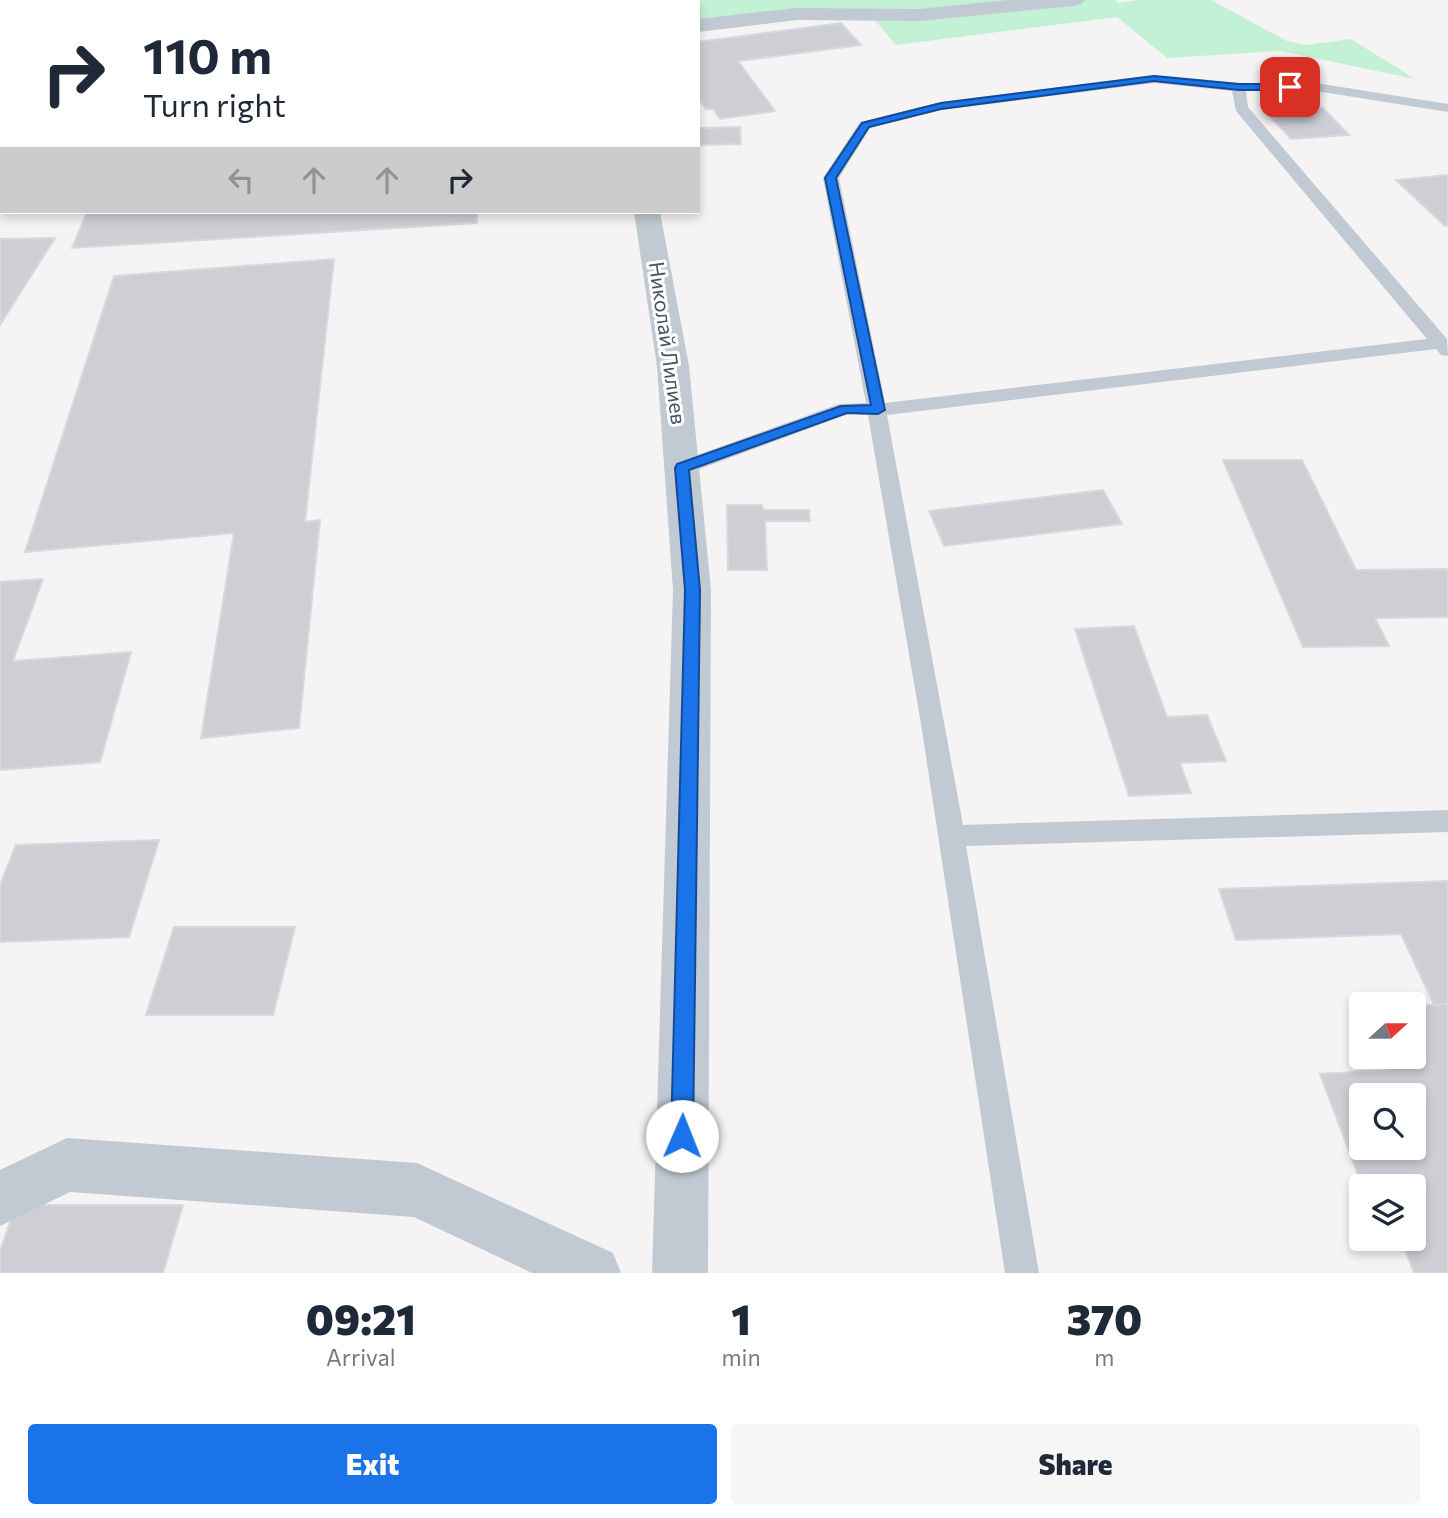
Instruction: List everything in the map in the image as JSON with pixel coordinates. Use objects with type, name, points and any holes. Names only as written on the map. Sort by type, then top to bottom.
[{"type":"street","points":[[700,26],[796,13],[919,16],[1074,0]]},
{"type":"street","name":"Николай Лилиев","points":[[647,214],[674,366],[692,590],[680,1273]]},
{"type":"street","points":[[0,1199],[67,1165],[417,1190],[593,1273]]},
{"type":"lane","points":[[1022,1273],[953,836],[878,410],[831,178],[865,125],[941,106],[1154,79],[1239,87],[1316,87],[1448,108]]},
{"type":"lane","points":[[1239,87],[1241,108],[1445,348]]},
{"type":"lane","points":[[682,468],[846,408],[878,410],[1445,348]]},
{"type":"lane","points":[[953,836],[1448,821]]},
{"type":"green space","points":[[700,0],[1116,0],[1118,3],[1138,0],[1211,0],[1287,41],[1306,45],[1351,39],[1415,79],[1281,51],[1167,58],[1117,17],[896,45],[873,18],[844,15],[700,31]]},
{"type":"building","points":[[841,23],[861,45],[738,61],[775,111],[720,119],[713,109],[706,109],[700,101],[700,42]]},
{"type":"building","points":[[1323,108],[1349,135],[1291,139],[1266,112]]},
{"type":"building","points":[[740,127],[741,144],[700,145],[700,128]]},
{"type":"building","points":[[1448,175],[1448,226],[1396,180]]},
{"type":"building","points":[[86,214],[477,214],[477,223],[72,248]]},
{"type":"building","points":[[55,238],[0,325],[0,239]]},
{"type":"building","points":[[334,259],[305,522],[320,520],[299,728],[201,738],[234,533],[25,552],[114,276]]},
{"type":"building","points":[[1223,460],[1302,460],[1356,570],[1448,569],[1448,617],[1375,618],[1389,646],[1303,647]]},
{"type":"building","points":[[1103,490],[1122,524],[944,546],[929,511]]},
{"type":"building","points":[[727,505],[762,505],[763,510],[809,510],[810,521],[765,521],[767,570],[728,570]]},
{"type":"building","points":[[43,579],[13,661],[131,652],[100,762],[0,770],[0,582]]},
{"type":"building","points":[[1134,626],[1167,717],[1207,715],[1226,761],[1180,763],[1191,793],[1129,796],[1075,629]]},
{"type":"building","points":[[159,840],[129,937],[0,942],[0,885],[16,845]]},
{"type":"building","points":[[1448,881],[1448,1004],[1434,1005],[1401,934],[1236,940],[1219,889]]},
{"type":"building","points":[[174,927],[295,927],[273,1015],[146,1015]]},
{"type":"building","points":[[1448,1004],[1448,1273],[1414,1273],[1406,1251],[1426,1251],[1426,1174],[1358,1174],[1352,1160],[1426,1160],[1426,1083],[1349,1083],[1349,1151],[1320,1074],[1426,1069],[1426,1005]]},
{"type":"building","points":[[16,1205],[183,1205],[163,1273],[0,1273],[0,1251]]},
{"type":"route","points":[[682,1136],[692,590],[682,468],[846,408],[878,410],[831,178],[865,125],[941,106],[1154,79],[1239,87],[1290,87]]}]
